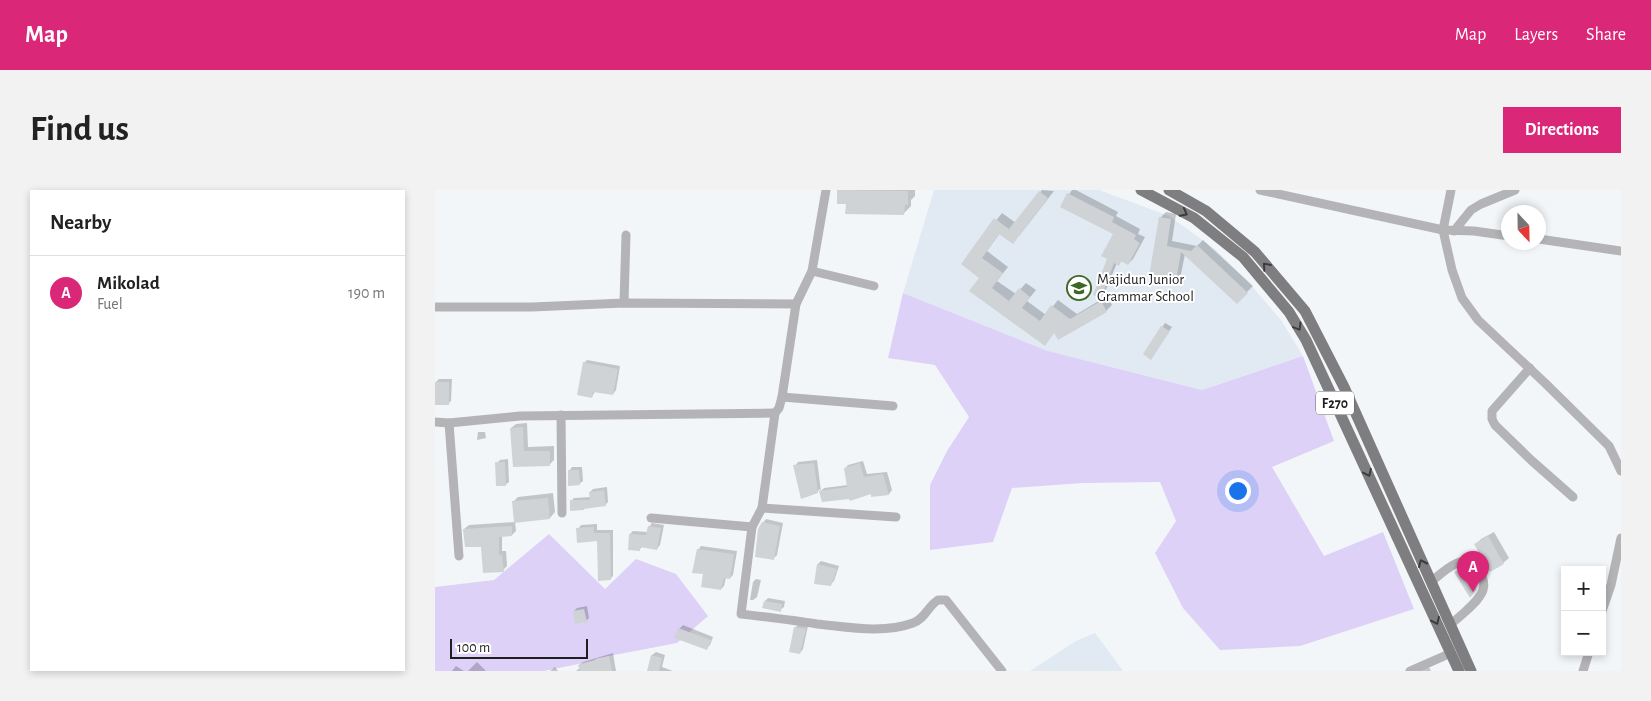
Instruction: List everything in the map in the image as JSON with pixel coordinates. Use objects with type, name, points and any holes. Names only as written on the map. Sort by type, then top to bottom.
[{"type":"main road","name":"F270","points":[[1141,190],[1194,218],[1243,257],[1289,312],[1306,340],[1459,671]]},
{"type":"main road","name":"F270","points":[[1176,191],[1206,211],[1255,252],[1305,311],[1344,387],[1471,671]]},
{"type":"street","points":[[826,190],[812,271],[796,304],[782,398],[779,408],[775,413],[762,508],[753,527],[741,614],[863,629],[884,628],[914,623],[922,618],[932,604],[938,600],[946,600],[1002,671]]},
{"type":"street","points":[[1260,190],[1443,230],[1501,235]]},
{"type":"street","points":[[1451,190],[1443,230],[1452,270],[1462,298],[1478,320],[1609,446],[1621,471]]},
{"type":"street","points":[[1454,231],[1471,210],[1515,190]]},
{"type":"street","points":[[624,303],[626,235]]},
{"type":"street","points":[[1546,240],[1621,251]]},
{"type":"street","points":[[812,271],[874,286]]},
{"type":"street","points":[[435,307],[531,307],[624,303],[796,304]]},
{"type":"street","points":[[1530,368],[1492,411],[1492,419],[1495,425],[1531,460],[1573,497]]},
{"type":"street","points":[[782,398],[893,406]]},
{"type":"street","points":[[435,422],[449,423],[520,416],[775,413]]},
{"type":"street","points":[[561,415],[562,513]]},
{"type":"street","points":[[449,423],[459,556]]},
{"type":"street","points":[[762,508],[896,517]]},
{"type":"street","points":[[651,518],[753,527]]},
{"type":"street","points":[[1606,599],[1619,556],[1621,538]]},
{"type":"street","points":[[1431,582],[1457,562],[1466,561],[1474,564],[1484,580],[1484,588],[1480,596],[1451,625]]},
{"type":"street","points":[[1410,671],[1451,653]]},
{"type":"street","points":[[1583,671],[1588,656]]},
{"type":"shaded area","name":"Majidun Junior Grammar School","points":[[934,190],[1099,190],[1169,216],[1216,250],[1249,283],[1281,320],[1303,356],[1202,390],[1048,351],[903,293]]},
{"type":"shaded area","points":[[903,293],[1048,351],[1202,390],[1303,356],[1334,441],[1272,467],[1324,556],[1383,532],[1414,609],[1300,646],[1220,650],[1183,608],[1155,553],[1176,521],[1160,482],[1083,483],[1012,488],[993,542],[930,550],[930,485],[947,451],[969,417],[935,365],[888,358]]},
{"type":"shaded area","points":[[549,534],[605,589],[636,559],[676,574],[708,616],[677,643],[544,671],[435,671],[435,587],[494,580]]},
{"type":"shaded area","points":[[1095,633],[1123,671],[1030,671],[1076,641]]},
{"type":"building","points":[[837,190],[908,191],[908,205],[905,205],[904,215],[845,214],[846,204],[837,204]]},
{"type":"building","points":[[1039,191],[1048,198],[1013,244],[999,234],[982,258],[1003,273],[992,288],[1009,301],[1019,288],[1030,297],[1022,308],[1040,321],[1051,305],[1070,319],[1101,301],[1107,312],[1058,340],[1054,333],[1045,346],[969,291],[979,278],[961,264],[994,218],[1009,229]]},
{"type":"building","points":[[1067,193],[1114,217],[1112,222],[1136,235],[1134,239],[1140,243],[1128,265],[1121,261],[1119,266],[1114,263],[1101,298],[1093,295],[1107,259],[1101,256],[1113,234],[1060,207]]},
{"type":"building","points":[[1159,217],[1171,219],[1167,246],[1191,251],[1197,245],[1248,293],[1237,304],[1181,252],[1176,281],[1149,276]]},
{"type":"building","points":[[1161,326],[1170,331],[1151,360],[1143,354]]},
{"type":"building","points":[[583,362],[618,369],[613,395],[593,392],[592,398],[577,395]]},
{"type":"building","points":[[435,382],[449,382],[449,405],[435,405]]},
{"type":"building","points":[[523,427],[524,451],[550,451],[550,466],[513,467],[510,428]]},
{"type":"building","points":[[495,462],[505,462],[506,486],[496,486]]},
{"type":"building","points":[[814,463],[818,493],[801,499],[793,465]]},
{"type":"building","points":[[860,463],[864,477],[883,474],[889,495],[871,497],[871,494],[850,501],[849,499],[822,502],[819,491],[847,487],[844,468]]},
{"type":"building","points":[[568,470],[579,470],[580,485],[568,486]]},
{"type":"building","points":[[604,490],[606,506],[570,511],[570,500],[590,500],[589,492]]},
{"type":"building","points":[[548,498],[550,519],[514,523],[512,501]]},
{"type":"building","points":[[762,522],[780,526],[774,560],[755,557],[758,529]]},
{"type":"building","points":[[512,526],[512,536],[499,537],[499,555],[502,554],[504,572],[483,573],[481,547],[465,547],[463,529]]},
{"type":"building","points":[[648,526],[661,528],[657,550],[640,547],[640,551],[628,550],[629,534],[646,535]]},
{"type":"building","points":[[594,527],[594,533],[610,533],[611,580],[598,581],[597,541],[577,543],[576,528]]},
{"type":"building","points":[[1488,536],[1504,564],[1490,572],[1474,544]]},
{"type":"building","points":[[697,549],[734,554],[730,579],[724,578],[721,590],[701,587],[703,574],[692,573]]},
{"type":"building","points":[[817,564],[837,569],[831,586],[814,584]]},
{"type":"building","points":[[1463,568],[1476,590],[1470,598],[1454,572]]},
{"type":"building","points":[[764,601],[782,604],[781,612],[762,608]]},
{"type":"building","points":[[584,609],[587,622],[575,624],[573,611]]},
{"type":"building","points":[[794,627],[806,629],[800,654],[789,652]]},
{"type":"building","points":[[678,628],[711,640],[707,650],[674,638]]},
{"type":"building","points":[[651,655],[662,658],[659,671],[647,671]]},
{"type":"building","points":[[609,656],[612,671],[580,671],[578,665]]},
{"type":"place","name":"Majidun Junior Grammar School","points":[[1079,288]]},
{"type":"place","name":"Mikolad","points":[[1473,592]]}]
